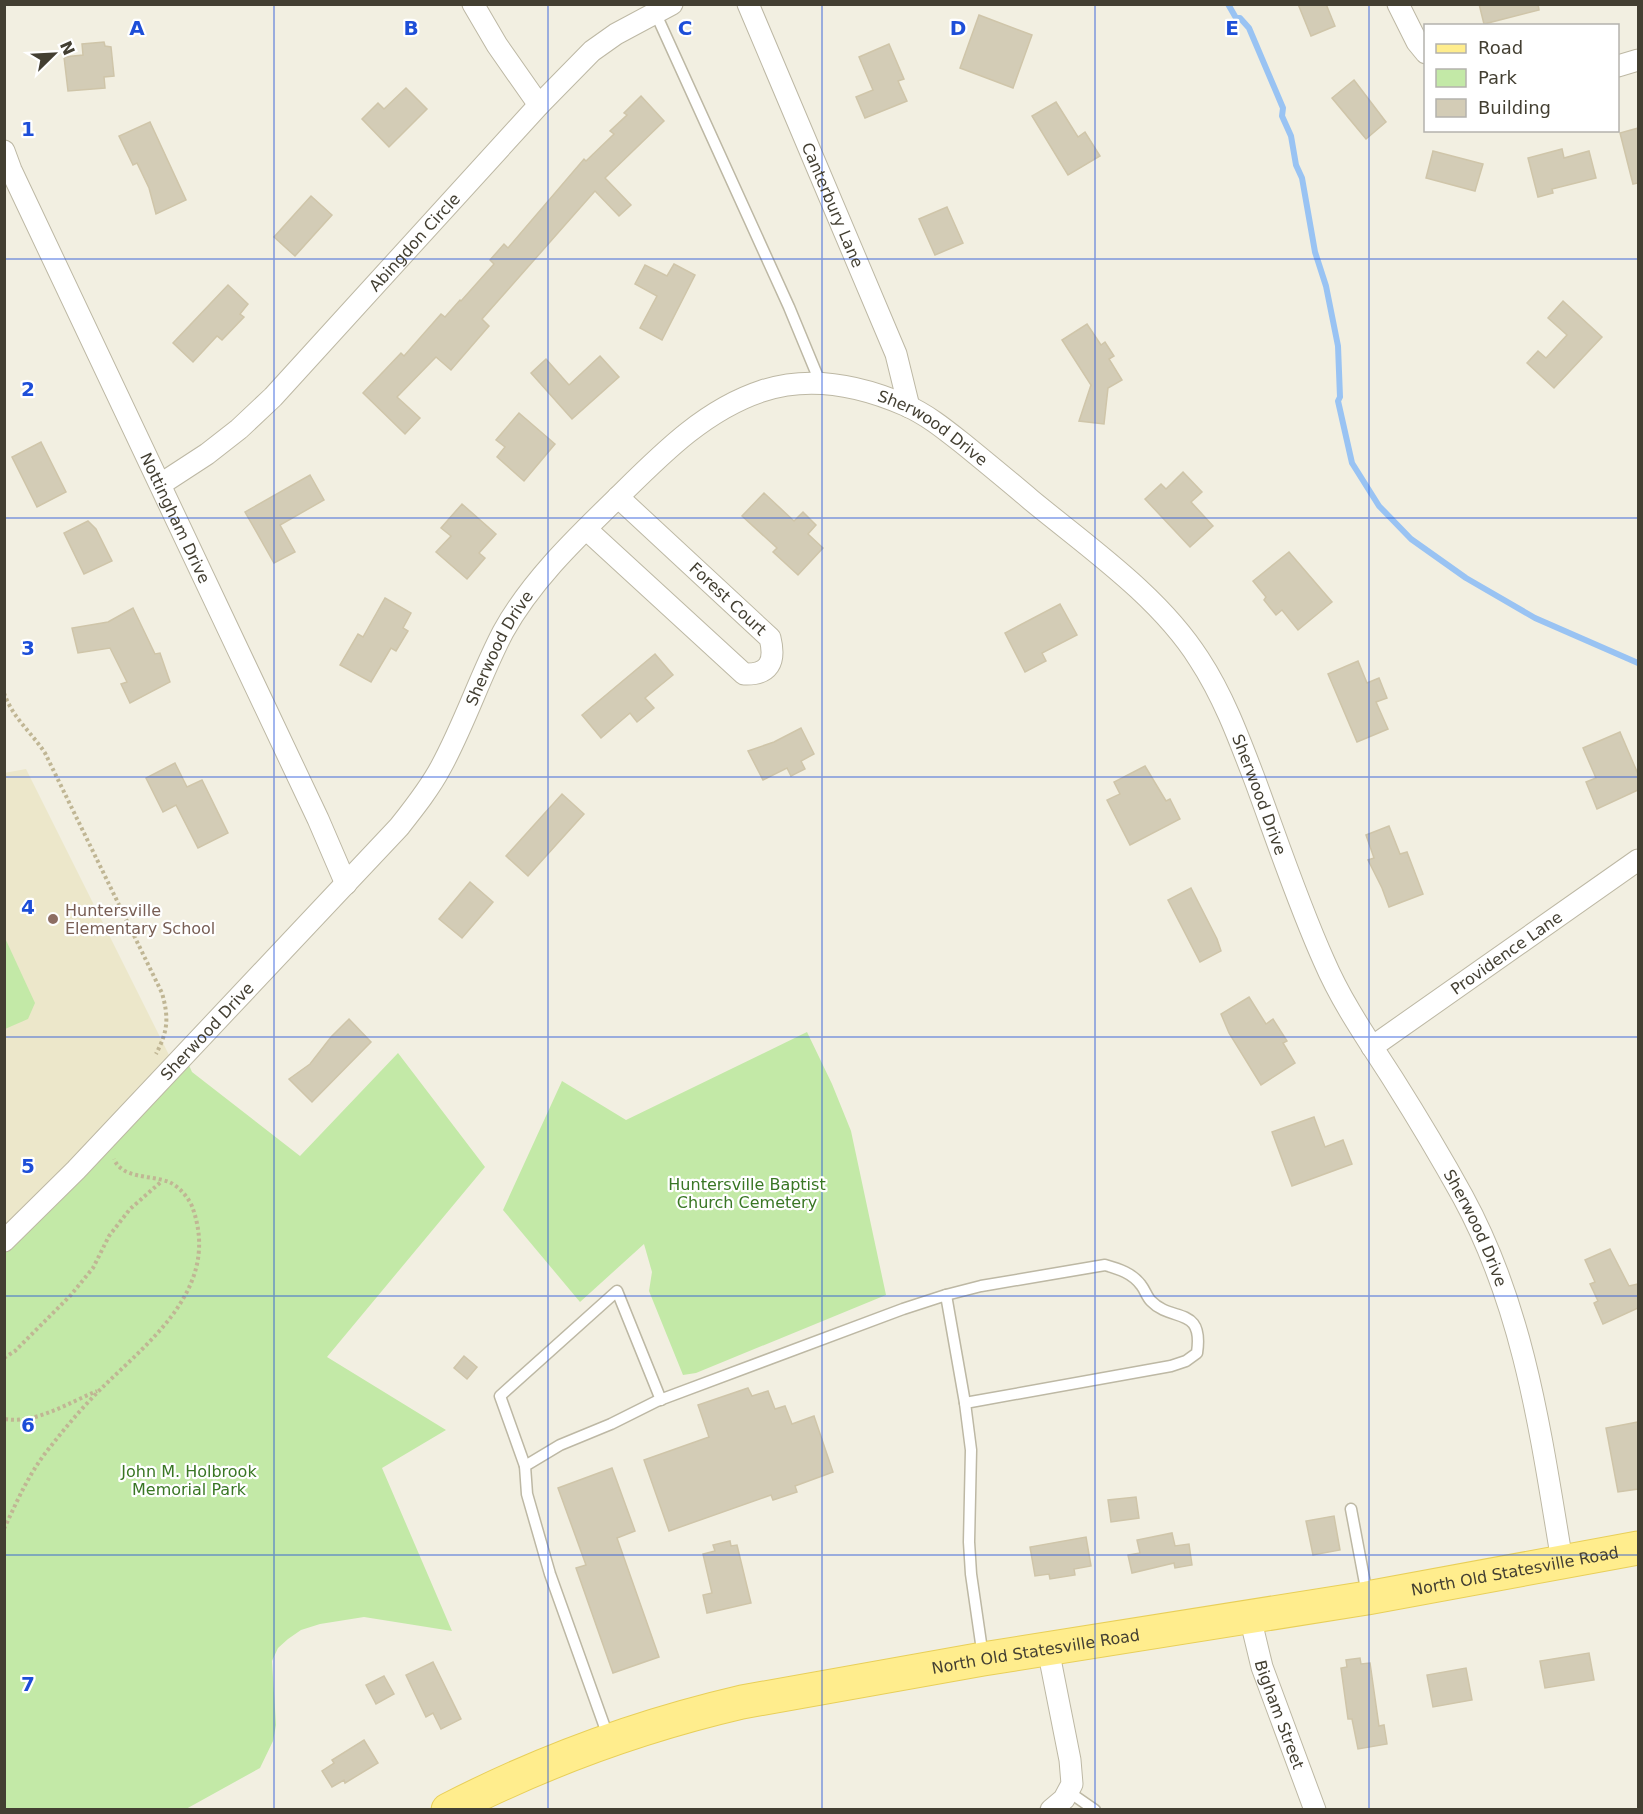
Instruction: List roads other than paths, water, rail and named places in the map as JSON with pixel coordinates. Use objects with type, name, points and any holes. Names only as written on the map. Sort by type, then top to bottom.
[{"type":"main road","name":"North Old Statesville Road","points":[[448,1809],[520,1774],[609,1739],[702,1711],[742,1702],[983,1659],[1367,1598],[1638,1548]]},
{"type":"street","points":[[473,4],[497,45],[539,105]]},
{"type":"street","name":"Canterbury Lane","points":[[748,4],[896,354],[909,407]]},
{"type":"street","points":[[1398,4],[1424,52]]},
{"type":"street","name":"Abingdon Circle","points":[[160,484],[239,429],[273,397],[539,105],[592,51],[616,34],[664,8]]},
{"type":"street","points":[[1619,65],[1638,60]]},
{"type":"street","name":"Nottingham Drive","points":[[4,151],[313,808],[346,884]]},
{"type":"street","name":"Sherwood Drive","points":[[4,1241],[76,1170],[399,827],[422,798],[442,766],[513,615],[552,566],[618,497],[682,437],[714,413],[743,398],[766,389],[797,382],[820,382],[863,389],[909,407],[935,422],[1112,567],[1156,606],[1199,659],[1222,699],[1242,747],[1322,958],[1340,994],[1465,1200],[1496,1270],[1514,1319],[1526,1362],[1562,1561]]},
{"type":"street","name":"Forest Court","points":[[586,529],[744,674],[758,675],[770,666],[774,651],[770,638],[618,497]]},
{"type":"street","name":"Providence Lane","points":[[1372,1047],[1638,860]]},
{"type":"street","name":"Bigham Street","points":[[1250,1617],[1262,1667],[1315,1809]]},
{"type":"street","points":[[1048,1649],[1070,1760],[1072,1784],[1064,1799],[1051,1809]]},
{"type":"lane","points":[[664,8],[820,382]]},
{"type":"lane","points":[[525,1466],[560,1445],[661,1400],[903,1308],[981,1286],[1105,1265],[1124,1270],[1140,1284],[1151,1301],[1166,1310],[1184,1316],[1194,1324],[1199,1339],[1197,1353],[1170,1366],[965,1403]]},
{"type":"lane","points":[[609,1739],[550,1574],[527,1494],[525,1466],[500,1396],[616,1291],[661,1400]]},
{"type":"lane","points":[[946,1295],[972,1450],[969,1542],[971,1574],[983,1659]]},
{"type":"lane","points":[[1351,1509],[1367,1598]]},
{"type":"lane","points":[[1069,1792],[1095,1809]]},
{"type":"waterway","points":[[1228,4],[1236,18],[1240,18],[1249,28],[1283,108],[1282,116],[1291,136],[1296,165],[1302,178],[1315,252],[1326,286],[1338,346],[1340,397],[1338,401],[1352,463],[1379,506],[1411,539],[1466,578],[1535,618],[1638,663]]},
{"type":"place","name":"Huntersville Elementary School","points":[[53,919]]},
{"type":"park label","name":"Huntersville Baptist Church Cemetery","points":[[747,1193]]},
{"type":"park label","name":"John M. Holbrook Memorial Park","points":[[189,1480]]}]
